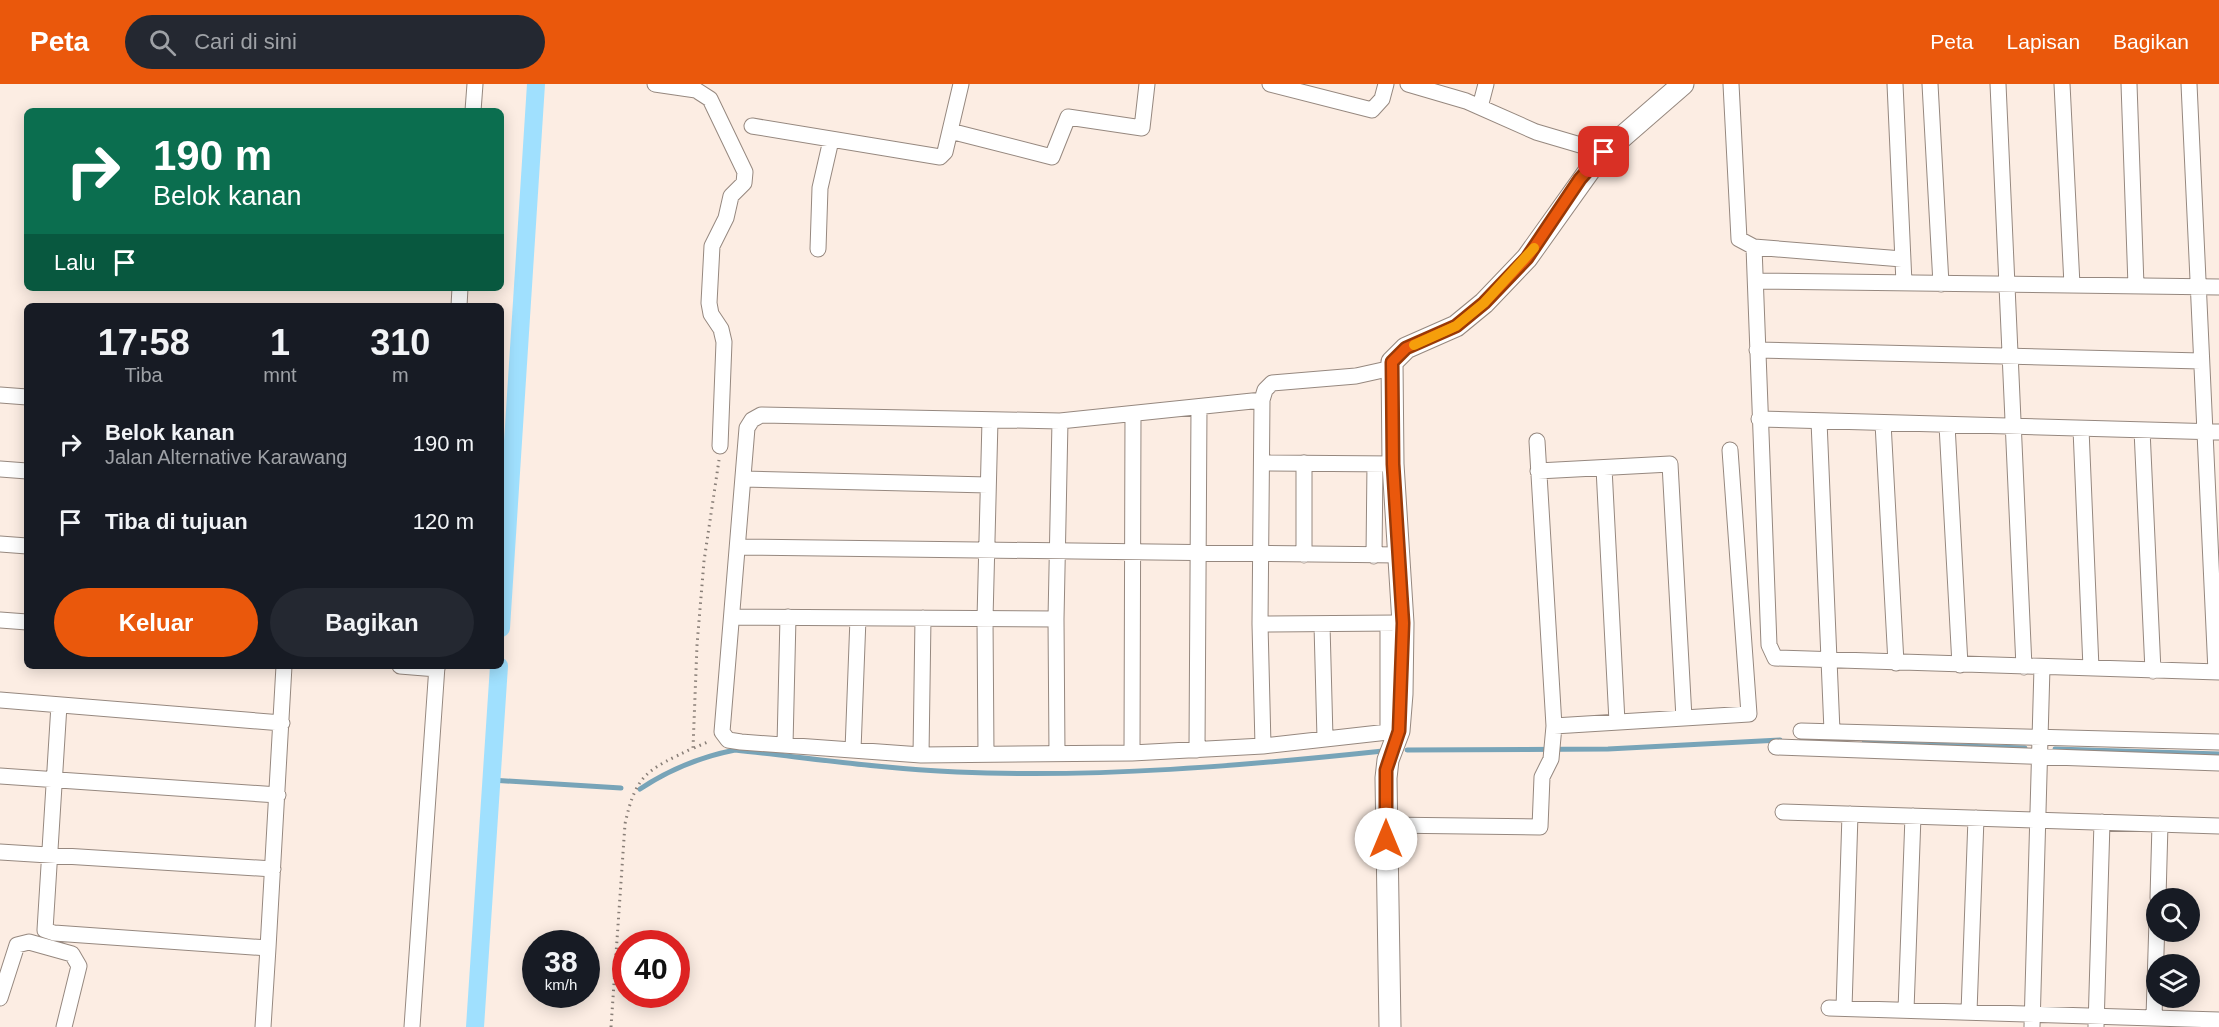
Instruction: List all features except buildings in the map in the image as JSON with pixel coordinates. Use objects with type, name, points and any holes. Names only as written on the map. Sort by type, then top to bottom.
[{"type":"street","points":[[473,108],[475,84]]},
{"type":"street","points":[[655,84],[696,90],[710,99],[745,172],[744,183],[732,196],[726,218],[712,246],[711,314],[721,329],[724,342],[720,447]]},
{"type":"street","points":[[752,126],[936,157],[945,152],[961,84]]},
{"type":"street","points":[[950,131],[1052,157],[1068,117],[1142,128],[1147,84]]},
{"type":"street","points":[[1270,84],[1372,110],[1382,99],[1386,84]]},
{"type":"street","points":[[1408,84],[1480,107],[1536,132],[1604,152]]},
{"type":"street","points":[[1480,107],[1486,84]]},
{"type":"street","points":[[1374,556],[1392,368],[1398,353],[1456,326],[1484,303],[1527,258],[1580,179],[1604,152],[1683,84]]},
{"type":"street","points":[[1731,84],[1738,189],[1737,235],[1742,242],[1754,247],[1902,259]]},
{"type":"street","points":[[1895,84],[1904,283]]},
{"type":"street","points":[[1930,84],[1941,284]]},
{"type":"street","points":[[1998,84],[2024,667]]},
{"type":"street","points":[[2062,84],[2072,285]]},
{"type":"street","points":[[2129,84],[2136,286]]},
{"type":"street","points":[[1754,247],[1769,650],[1775,658],[2217,672],[2212,432],[2201,361],[2188,84]]},
{"type":"street","points":[[818,249],[820,188],[831,140]]},
{"type":"street","points":[[1756,281],[2219,287]]},
{"type":"street","points":[[1758,350],[2201,361]]},
{"type":"street","points":[[1263,746],[1260,624],[1265,390],[1272,383],[1356,376],[1392,368]]},
{"type":"street","points":[[0,395],[24,396]]},
{"type":"street","points":[[1263,400],[1060,421],[761,415],[752,420],[747,428],[723,735],[728,740],[741,742],[921,755],[1132,753],[1197,750],[1263,746],[1388,732],[1399,555],[1384,464]]},
{"type":"street","points":[[1197,750],[1199,407]]},
{"type":"street","points":[[1132,753],[1133,414]]},
{"type":"street","points":[[1759,419],[2212,432]]},
{"type":"street","points":[[986,754],[985,619],[990,420]]},
{"type":"street","points":[[1057,754],[1056,620],[1060,421]]},
{"type":"street","points":[[1819,421],[1832,731]]},
{"type":"street","points":[[1883,423],[1896,663]]},
{"type":"street","points":[[1947,425],[1960,665]]},
{"type":"street","points":[[2081,429],[2091,668]]},
{"type":"street","points":[[2142,430],[2153,670]]},
{"type":"street","points":[[1386,825],[1540,827],[1542,777],[1552,752],[1554,726],[1537,441]]},
{"type":"street","points":[[1554,726],[1749,714],[1730,450]]},
{"type":"street","points":[[1262,463],[1384,464]]},
{"type":"street","points":[[1304,463],[1304,555]]},
{"type":"street","points":[[1538,471],[1670,464],[1684,718]]},
{"type":"street","points":[[1604,468],[1617,722]]},
{"type":"street","points":[[0,469],[24,471]]},
{"type":"street","points":[[743,479],[988,485]]},
{"type":"street","points":[[0,544],[24,546]]},
{"type":"street","points":[[738,547],[1399,555]]},
{"type":"street","points":[[732,617],[1056,620]]},
{"type":"street","points":[[785,745],[788,617]]},
{"type":"street","points":[[853,750],[858,618]]},
{"type":"street","points":[[921,755],[923,618]]},
{"type":"street","points":[[0,620],[24,622]]},
{"type":"street","points":[[1260,624],[1396,623]]},
{"type":"street","points":[[1390,1027],[1386,770],[1399,731],[1402,694],[1396,623]]},
{"type":"street","points":[[1322,625],[1325,738]]},
{"type":"street","points":[[2032,1020],[2042,667]]},
{"type":"street","points":[[263,1027],[284,669]]},
{"type":"street","points":[[412,1027],[437,669]]},
{"type":"street","points":[[0,700],[282,723]]},
{"type":"street","points":[[59,705],[45,930],[54,933],[268,948]]},
{"type":"street","points":[[1801,731],[2219,742]]},
{"type":"street","points":[[1776,747],[2219,764]]},
{"type":"street","points":[[0,776],[278,795]]},
{"type":"street","points":[[1783,812],[2219,826]]},
{"type":"street","points":[[1850,814],[1837,1008],[1969,1012],[2032,1020],[2096,1021],[2154,1017],[2219,1020]]},
{"type":"street","points":[[1906,1010],[1913,816]]},
{"type":"street","points":[[1969,1012],[1976,818]]},
{"type":"street","points":[[2096,1021],[2102,822]]},
{"type":"street","points":[[2158,888],[2160,824]]},
{"type":"street","points":[[0,852],[273,869]]},
{"type":"street","points":[[0,998],[17,945],[29,942],[72,954],[79,966],[64,1027]]},
{"type":"street","points":[[2154,1017],[2156,942]]},
{"type":"path","points":[[611,1027],[625,824],[632,794],[642,777],[693,748],[701,592],[720,447]]},
{"type":"waterway","points":[[504,581],[536,84]]},
{"type":"waterway","points":[[475,1027],[499,669]]},
{"type":"waterway","points":[[1407,750],[1608,749],[1780,740]]},
{"type":"waterway","points":[[1864,743],[2025,748]]},
{"type":"waterway","points":[[2055,749],[2219,754]]},
{"type":"waterway","points":[[640,789],[686,765],[735,750],[902,768],[1010,773],[1170,769],[1383,751]]},
{"type":"waterway","points":[[491,780],[621,788]]},
{"type":"slow traffic","points":[[1414,345],[1456,326],[1484,303],[1534,248]]},
{"type":"route","points":[[1386,839],[1386,770],[1399,731],[1403,623],[1393,464],[1392,362],[1398,353],[1406,348],[1447,332],[1484,303],[1527,258],[1580,179],[1604,152]]}]
